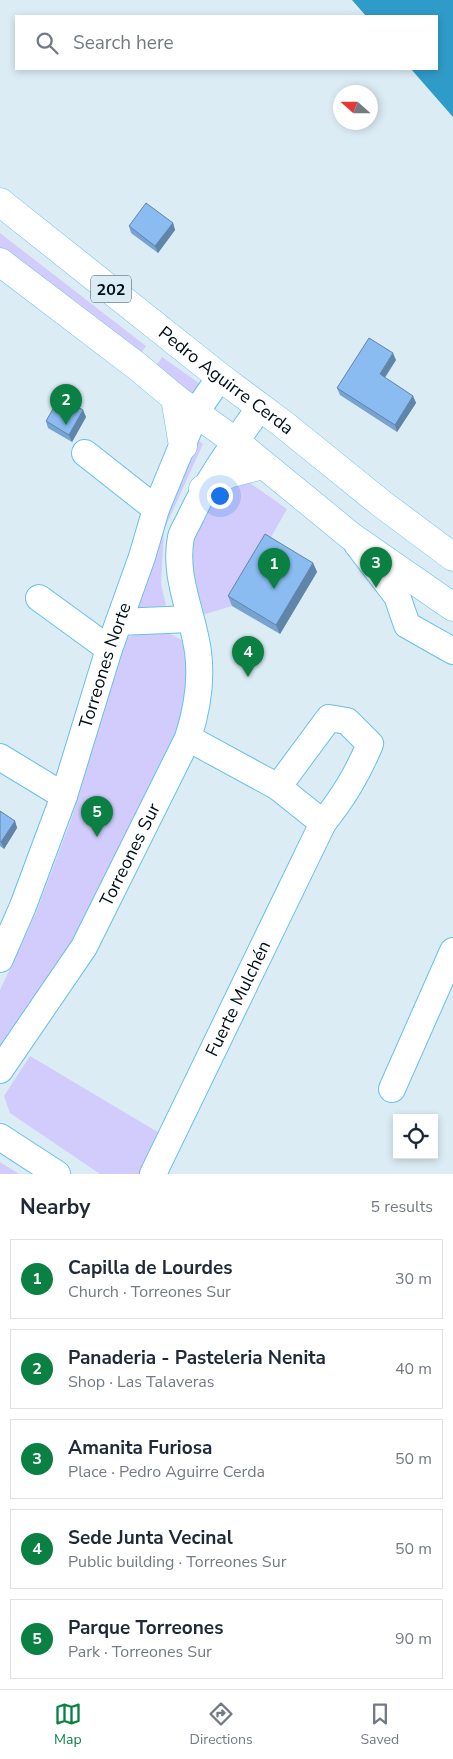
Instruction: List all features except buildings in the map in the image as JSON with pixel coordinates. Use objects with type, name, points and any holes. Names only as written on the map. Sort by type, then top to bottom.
[{"type":"highway","name":"Pedro Aguirre Cerda","points":[[0,202],[382,504],[453,557]]},
{"type":"highway","name":"202","points":[[0,262],[185,405],[236,442],[352,537],[453,607]]},
{"type":"highway","points":[[182,446],[185,405]]},
{"type":"highway","points":[[203,489],[228,474],[263,465]]},
{"type":"street","points":[[185,405],[220,377]]},
{"type":"street","name":"Torreones Sur","points":[[0,1070],[84,947],[188,738],[199,694],[200,670],[179,558],[181,535],[203,489],[260,407]]},
{"type":"street","name":"Torreones Norte","points":[[2,950],[23,906],[64,796],[109,649],[142,557],[156,509],[182,446]]},
{"type":"street","points":[[86,453],[156,509]]},
{"type":"street","points":[[352,537],[397,596],[407,625],[453,651]]},
{"type":"street","points":[[39,598],[109,649]]},
{"type":"street","points":[[118,622],[190,618]]},
{"type":"street","name":"Fuerte Mulchén","points":[[153,1174],[323,823],[338,805],[357,774],[370,744],[347,721],[329,718],[278,787]]},
{"type":"street","points":[[188,738],[278,787],[323,823]]},
{"type":"street","points":[[0,757],[64,796]]},
{"type":"street","points":[[392,1089],[453,951]]},
{"type":"street","points":[[0,1137],[58,1174]]},
{"type":"shaded area","points":[[0,233],[146,346],[138,358],[0,251]]},
{"type":"shaded area","points":[[162,357],[206,388],[201,399],[154,369]]},
{"type":"shaded area","points":[[199,441],[203,444],[164,530],[161,584],[166,605],[157,612],[138,608],[137,597],[163,520]]},
{"type":"shaded area","points":[[243,478],[287,509],[232,606],[202,615],[188,563],[195,525],[214,491]]},
{"type":"shaded area","points":[[144,630],[165,631],[185,642],[190,713],[70,952],[0,1055],[0,990],[37,910],[72,817],[125,639]]},
{"type":"shaded area","points":[[30,1056],[161,1134],[142,1174],[100,1174],[10,1113],[4,1096]]},
{"type":"shaded area","points":[[0,1162],[19,1174],[0,1174]]},
{"type":"water","points":[[352,0],[453,0],[453,117],[412,70],[438,70],[438,15],[365,15]]},
{"type":"place","name":"Panaderia - Pasteleria Nenita","points":[[66,425]]},
{"type":"place","name":"Amanita Furiosa","points":[[376,588]]},
{"type":"place","name":"Capilla de Lourdes","points":[[274,589]]},
{"type":"place","name":"Sede Junta Vecinal","points":[[248,677]]},
{"type":"place","name":"Parque Torreones","points":[[97,837]]}]
